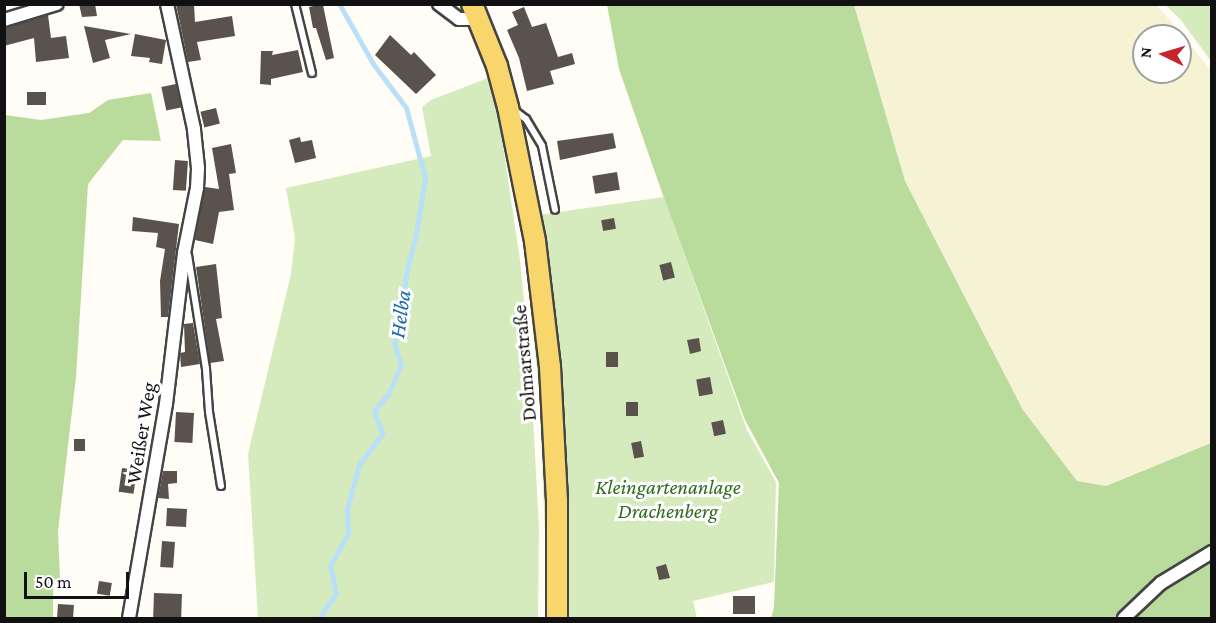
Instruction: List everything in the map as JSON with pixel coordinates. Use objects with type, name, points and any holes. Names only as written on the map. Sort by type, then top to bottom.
[{"type":"main road","name":"Dolmarstraße","points":[[476,12],[508,106],[535,241],[550,367],[557,502],[557,618]]},
{"type":"street","points":[[4,20],[57,4]]},
{"type":"street","name":"Weißer Weg","points":[[129,618],[166,404],[184,253],[197,188],[198,168],[190,109],[167,4]]},
{"type":"street","name":"Dolmarstraße","points":[[439,4],[459,19],[476,12]]},
{"type":"street","points":[[1124,618],[1161,583],[1212,552]]},
{"type":"lane","points":[[296,4],[312,73]]},
{"type":"lane","name":"Dolmarstraße","points":[[508,106],[526,119],[542,146],[555,210]]},
{"type":"lane","name":"Weißer Weg","points":[[184,253],[188,256],[206,369],[221,486]]},
{"type":"shaded area","points":[[854,5],[1157,5],[1173,24],[1132,24],[1132,84],[1192,84],[1192,47],[1211,70],[1211,443],[1106,486],[1077,481],[1023,410],[905,181]]},
{"type":"green space","points":[[607,5],[854,5],[905,181],[1023,410],[1077,481],[1106,486],[1211,443],[1211,618],[771,618],[774,607],[779,483],[745,420],[659,184],[619,69]]},
{"type":"green space","points":[[1165,5],[1211,5],[1211,61],[1192,35],[1192,24],[1184,24]]},
{"type":"green space","points":[[488,78],[500,126],[520,260],[530,363],[539,528],[538,618],[258,618],[248,454],[291,274],[295,238],[286,188],[431,156],[422,107],[431,100]]},
{"type":"green space","points":[[151,93],[161,141],[123,140],[88,184],[76,377],[58,531],[60,578],[53,580],[53,618],[5,618],[5,115],[41,120],[89,113],[108,100]]},
{"type":"green space","points":[[516,167],[539,325],[551,511],[548,606],[539,389]]},
{"type":"green space","name":"Kleingartenanlage Drachenberg","points":[[664,197],[747,430],[776,482],[774,582],[693,601],[697,618],[566,618],[538,215]]},
{"type":"building","points":[[79,4],[95,4],[97,16],[82,17]]},
{"type":"building","points":[[176,4],[194,4],[195,22],[232,16],[235,36],[197,42],[201,60],[188,62]]},
{"type":"building","points":[[323,5],[334,58],[326,60],[316,28],[313,28],[309,7]]},
{"type":"building","points":[[524,7],[532,27],[546,23],[558,57],[572,53],[575,64],[550,71],[554,84],[527,91],[519,58],[507,30],[518,25],[512,12]]},
{"type":"building","points":[[48,15],[51,38],[66,36],[69,58],[36,62],[34,38],[4,46],[4,28]]},
{"type":"building","points":[[84,26],[131,34],[105,40],[110,58],[93,63]]},
{"type":"building","points":[[135,34],[166,40],[162,64],[149,62],[150,58],[131,56]]},
{"type":"building","points":[[390,35],[411,55],[414,52],[436,75],[416,94],[375,55]]},
{"type":"building","points":[[298,50],[303,72],[271,79],[271,85],[260,84],[261,51],[273,51],[272,55]]},
{"type":"building","points":[[176,84],[181,107],[166,111],[161,87]]},
{"type":"building","points":[[27,92],[46,92],[46,105],[27,105]]},
{"type":"building","points":[[216,108],[220,124],[204,127],[200,112]]},
{"type":"building","points":[[613,133],[616,148],[560,160],[557,141]]},
{"type":"building","points":[[300,137],[301,142],[312,140],[316,158],[295,163],[289,140]]},
{"type":"building","points":[[231,144],[236,173],[229,174],[234,210],[219,212],[213,244],[195,240],[205,187],[219,189],[212,148]]},
{"type":"building","points":[[175,160],[188,161],[186,191],[173,190]]},
{"type":"building","points":[[617,172],[620,190],[595,194],[592,176]]},
{"type":"building","points":[[133,217],[179,224],[168,317],[161,317],[160,281],[165,249],[156,247],[158,233],[132,231]]},
{"type":"building","points":[[614,218],[616,229],[603,231],[601,220]]},
{"type":"building","points":[[671,262],[675,278],[663,280],[659,265]]},
{"type":"building","points":[[216,264],[222,318],[216,319],[224,361],[210,363],[196,267]]},
{"type":"building","points":[[193,323],[200,364],[181,367],[180,353],[185,352],[184,324]]},
{"type":"building","points":[[699,338],[701,351],[690,354],[687,340]]},
{"type":"building","points":[[606,352],[618,352],[618,367],[606,367]]},
{"type":"building","points":[[710,377],[713,394],[699,396],[696,379]]},
{"type":"building","points":[[626,402],[638,402],[638,416],[626,416]]},
{"type":"building","points":[[176,412],[194,413],[192,443],[174,442]]},
{"type":"building","points":[[723,420],[726,434],[714,436],[711,422]]},
{"type":"building","points":[[74,439],[85,439],[85,451],[74,451]]},
{"type":"building","points":[[641,441],[644,457],[634,459],[631,443]]},
{"type":"building","points":[[122,468],[137,470],[134,494],[119,492]]},
{"type":"building","points":[[163,471],[177,471],[177,483],[168,484],[169,499],[158,498]]},
{"type":"building","points":[[167,508],[187,509],[186,527],[166,526]]},
{"type":"building","points":[[162,541],[175,542],[173,568],[160,567]]},
{"type":"building","points":[[666,564],[670,578],[659,580],[656,567]]},
{"type":"building","points":[[99,581],[112,583],[110,596],[97,594]]},
{"type":"building","points":[[154,593],[182,594],[181,618],[153,617]]},
{"type":"building","points":[[733,596],[755,596],[755,614],[733,614]]},
{"type":"building","points":[[58,604],[74,605],[73,618],[57,618]]},
{"type":"waterway","name":"Helba","points":[[319,618],[336,594],[330,566],[348,533],[347,509],[359,465],[382,434],[374,411],[389,393],[401,365],[394,343],[404,316],[405,279],[416,234],[425,178],[406,108],[373,64],[339,4]]}]
